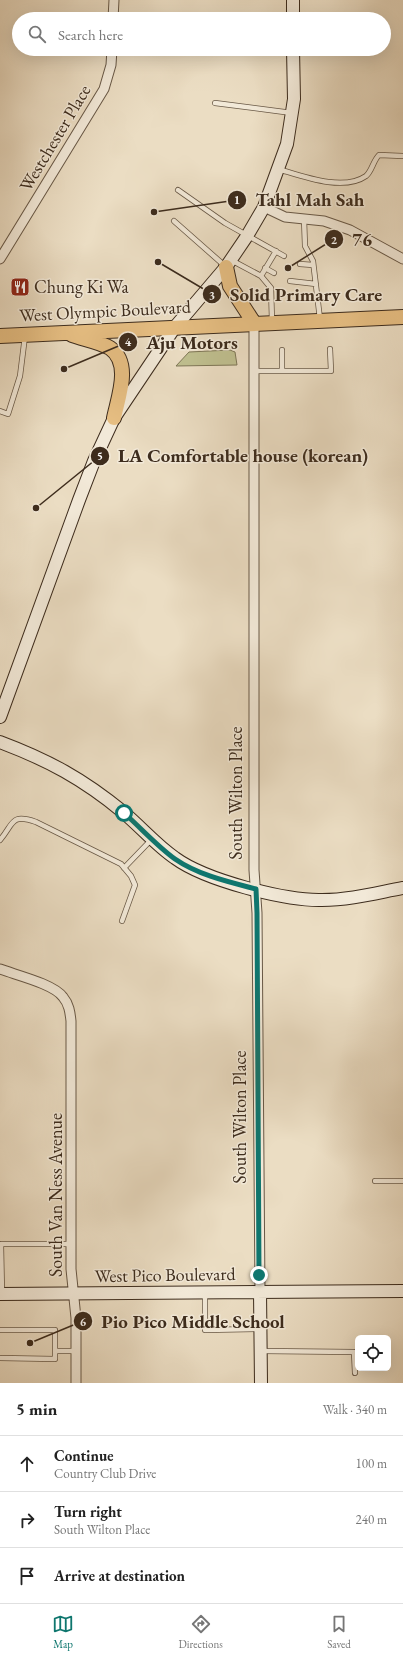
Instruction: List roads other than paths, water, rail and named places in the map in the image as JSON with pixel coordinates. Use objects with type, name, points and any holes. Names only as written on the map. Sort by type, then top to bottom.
[{"type":"main road","points":[[293,0],[293,12]]},
{"type":"main road","points":[[0,717],[79,500],[94,461],[114,418],[175,327],[229,263],[264,207],[287,144],[294,99],[293,56]]},
{"type":"main road","points":[[229,263],[230,286],[254,323]]},
{"type":"main road","name":"West Olympic Boulevard","points":[[0,336],[403,317]]},
{"type":"main road","points":[[66,332],[110,349],[118,359],[122,376],[114,418]]},
{"type":"main road","points":[[0,742],[50,762],[92,787],[124,813],[175,859],[221,880],[288,897],[321,900],[350,898],[403,888]]},
{"type":"main road","name":"West Pico Boulevard","points":[[1,1294],[403,1291]]},
{"type":"main road","name":"South Wilton Place","points":[[260,1292],[261,1383]]},
{"type":"street","points":[[113,12],[114,0]]},
{"type":"street","name":"Westchester Place","points":[[0,259],[104,89],[111,64],[112,56]]},
{"type":"street","points":[[264,207],[285,217],[324,220],[350,230],[403,259]]},
{"type":"street","name":"South Wilton Place","points":[[254,323],[254,870],[257,913],[260,1292]]},
{"type":"street","name":"South Van Ness Avenue","points":[[0,969],[52,988],[63,996],[69,1007],[71,1021],[71,1244],[73,1294],[76,1318],[76,1383]]},
{"type":"lane","points":[[215,103],[292,113]]},
{"type":"lane","points":[[278,169],[319,182],[354,182],[367,175],[379,155],[403,156]]},
{"type":"lane","points":[[178,190],[225,223],[284,256]]},
{"type":"lane","points":[[304,218],[305,246],[313,261],[321,321]]},
{"type":"lane","points":[[174,221],[229,263],[261,276],[271,288],[272,323]]},
{"type":"lane","points":[[261,276],[276,251]]},
{"type":"lane","points":[[300,264],[313,265]]},
{"type":"lane","points":[[266,268],[274,273]]},
{"type":"lane","points":[[290,281],[316,284]]},
{"type":"lane","points":[[0,411],[8,414],[16,390],[26,334]]},
{"type":"lane","points":[[254,371],[331,371],[330,349]]},
{"type":"lane","points":[[282,350],[282,370]]},
{"type":"lane","points":[[0,840],[8,827],[15,820],[24,818],[36,822],[121,864],[131,876],[135,885],[122,920]]},
{"type":"lane","points":[[124,868],[152,838]]},
{"type":"lane","points":[[375,1181],[403,1181]]},
{"type":"lane","points":[[1,1294],[1,1244],[71,1244]]},
{"type":"lane","points":[[205,1292],[205,1330],[260,1329]]},
{"type":"lane","points":[[0,1330],[55,1330],[55,1359],[0,1358]]},
{"type":"lane","points":[[55,1351],[76,1351]]},
{"type":"lane","points":[[260,1351],[354,1352],[355,1373]]},
{"type":"place","name":"Tahl Mah Sah","points":[[154,212]]},
{"type":"place","name":"Solid Primary Care","points":[[158,262]]},
{"type":"place","name":"76","points":[[288,268]]},
{"type":"place","name":"Chung Ki Wa","points":[[20,287]]},
{"type":"place","name":"Aju Motors","points":[[64,369]]},
{"type":"place","name":"LA Comfortable house (korean)","points":[[36,508]]},
{"type":"place","name":"Pio Pico Middle School","points":[[30,1343]]}]
